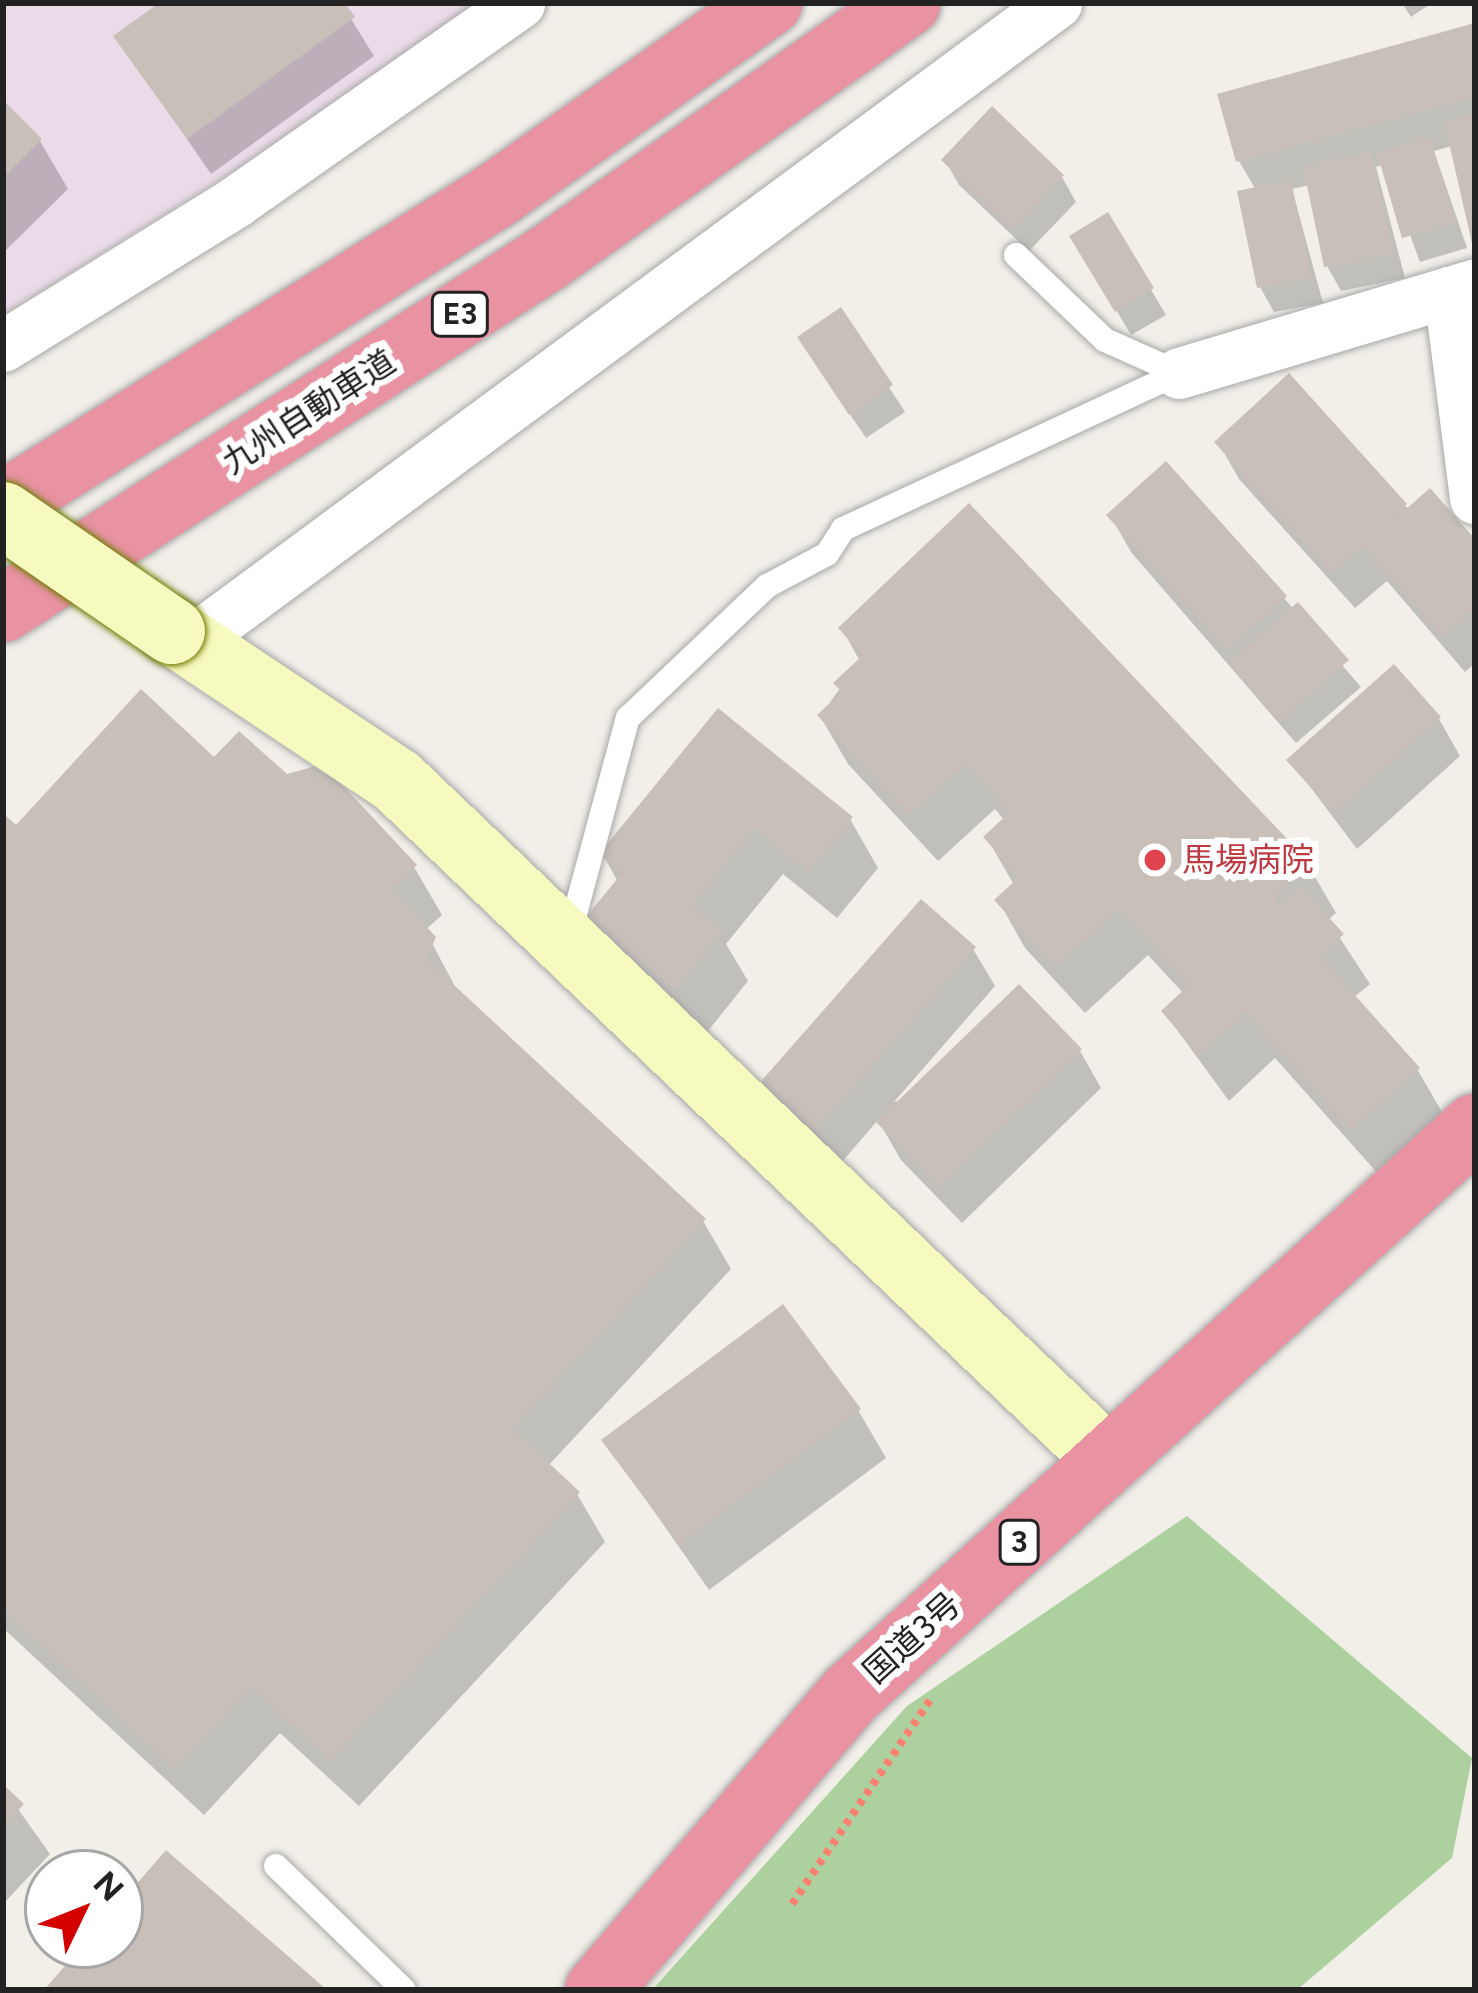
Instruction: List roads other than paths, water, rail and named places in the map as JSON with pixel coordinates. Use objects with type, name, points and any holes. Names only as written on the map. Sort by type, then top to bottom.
[{"type":"highway","name":"E3","points":[[3,505],[498,194],[769,3]]},
{"type":"highway","name":"九州自動車道","points":[[3,610],[546,259],[907,3]]},
{"type":"highway","points":[[3,657],[546,259]]},
{"type":"highway","name":"国道3号","points":[[598,1990],[852,1693],[1475,1127]]},
{"type":"street","points":[[3,346],[235,202],[518,3]]},
{"type":"street","points":[[181,637],[1056,3]]},
{"type":"street","points":[[1178,374],[1462,288],[1475,498]]},
{"type":"street","points":[[3,515],[397,781],[1108,1460]]},
{"type":"lane","points":[[1016,255],[1106,340],[1178,374]]},
{"type":"lane","points":[[567,943],[628,718],[767,586],[827,554],[843,530],[1178,374]]},
{"type":"lane","points":[[275,1866],[404,1990]]},
{"type":"place","name":"馬場病院","points":[[1155,860]]}]
